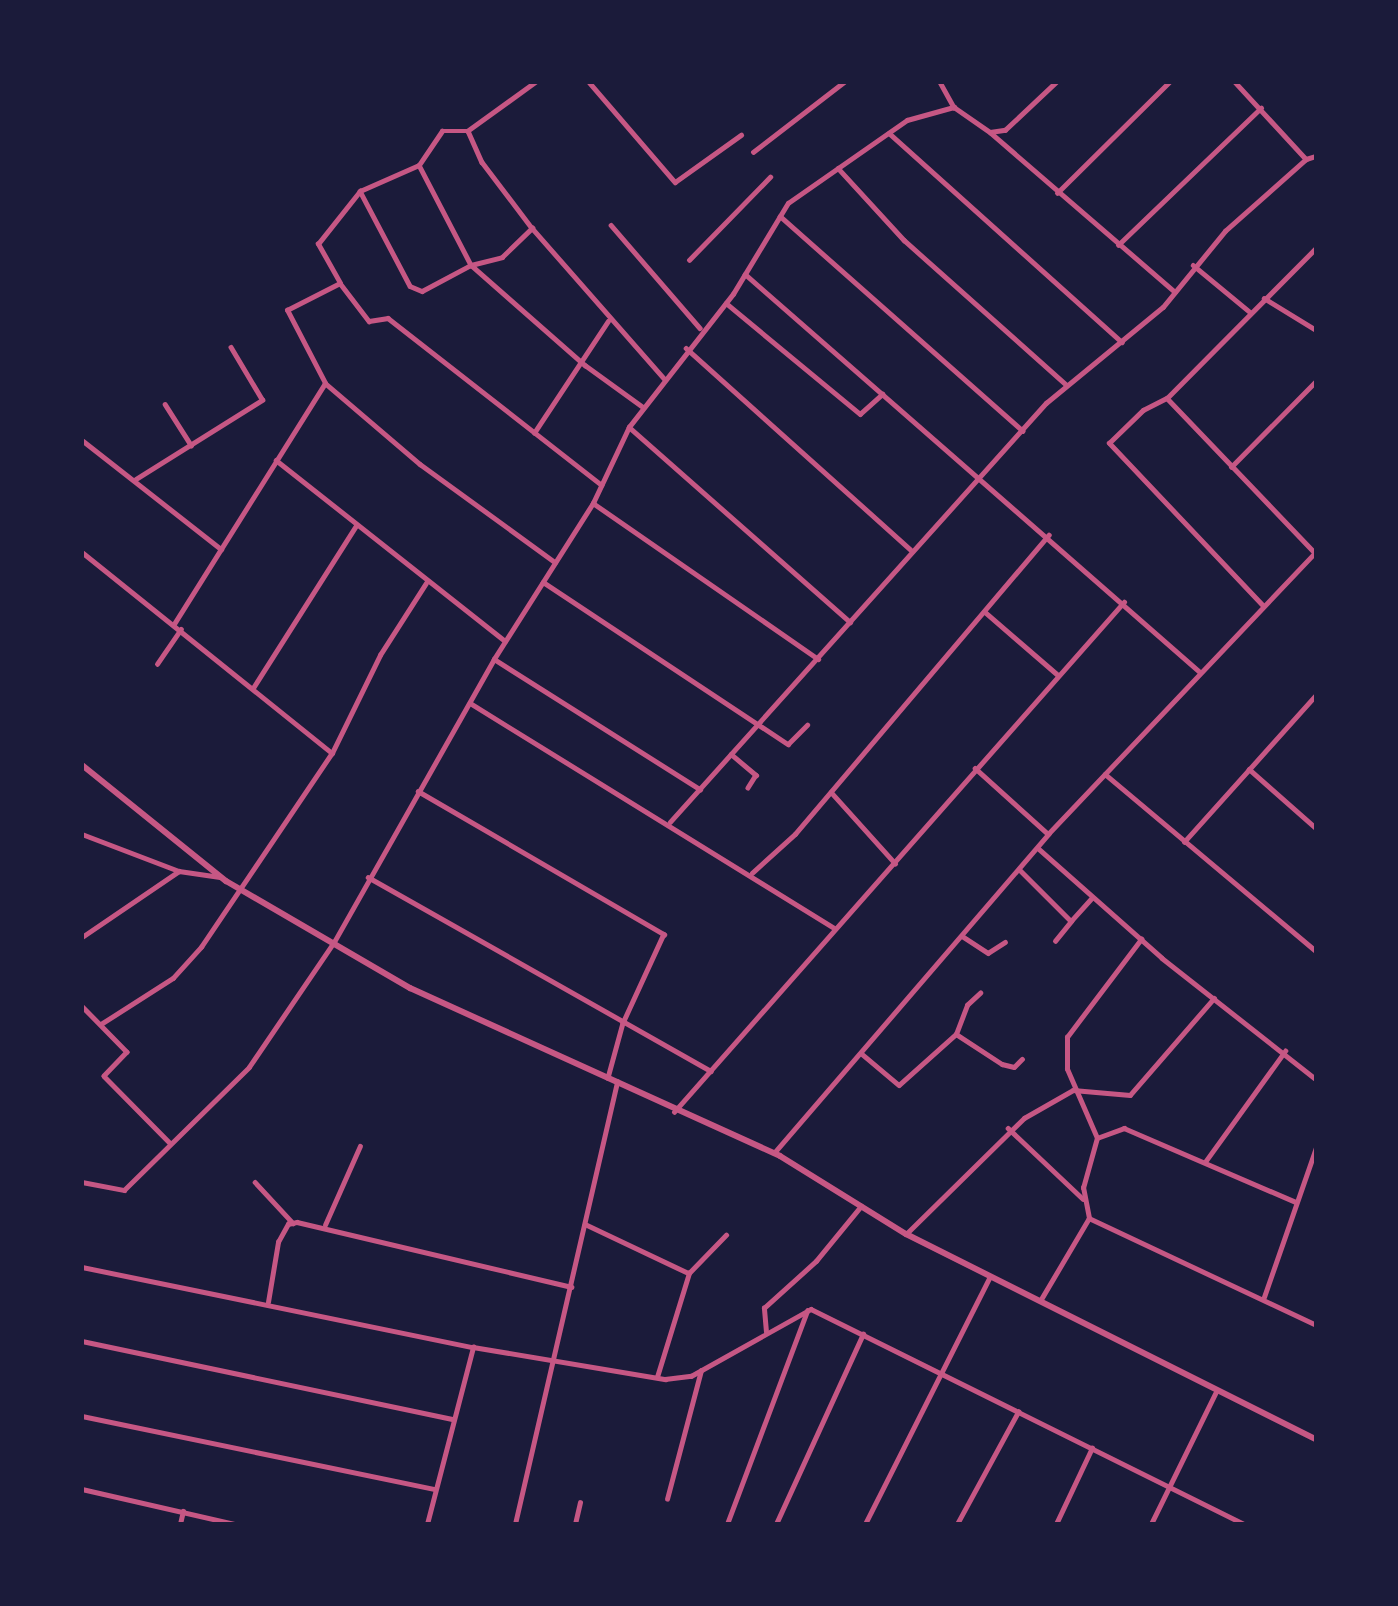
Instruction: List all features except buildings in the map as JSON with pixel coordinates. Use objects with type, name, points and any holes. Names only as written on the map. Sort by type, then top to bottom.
[{"type":"street","points":[[536,82],[468,131],[442,131],[419,165],[360,191],[318,244],[340,283],[369,321],[388,318],[602,485]]},
{"type":"street","points":[[589,82],[675,182],[741,135]]},
{"type":"street","points":[[753,152],[844,82]]},
{"type":"street","points":[[940,82],[954,107],[990,132],[1057,193],[1175,292]]},
{"type":"street","points":[[990,132],[1005,130],[1056,82]]},
{"type":"street","points":[[1057,193],[1169,82]]},
{"type":"street","points":[[1235,82],[1306,159]]},
{"type":"street","points":[[82,1182],[124,1190],[249,1067],[334,942],[368,877],[494,659],[593,503],[629,427],[685,348],[726,303],[780,216],[838,168],[889,133],[939,106],[954,107]]},
{"type":"street","points":[[1118,245],[1261,108]]},
{"type":"street","points":[[468,131],[482,162],[532,229],[608,321],[664,378]]},
{"type":"street","points":[[889,133],[1122,342]]},
{"type":"street","points":[[670,822],[818,659],[910,549],[1023,431],[1067,386],[1122,342],[1175,292],[1193,265],[1306,159],[1316,156]]},
{"type":"street","points":[[419,165],[471,265],[578,359],[643,407]]},
{"type":"street","points":[[838,168],[904,240],[1067,386]]},
{"type":"street","points":[[689,260],[770,177]]},
{"type":"street","points":[[360,191],[410,286],[422,291],[471,265],[502,257],[532,229]]},
{"type":"street","points":[[780,216],[1023,431]]},
{"type":"street","points":[[611,226],[701,328]]},
{"type":"street","points":[[1263,606],[1109,443],[1143,410],[1167,398],[1316,248]]},
{"type":"street","points":[[1193,265],[1250,312]]},
{"type":"street","points":[[745,274],[978,478],[1049,535],[1200,672]]},
{"type":"street","points":[[340,283],[287,310],[325,383],[419,464],[555,562]]},
{"type":"street","points":[[1264,298],[1316,330]]},
{"type":"street","points":[[726,303],[860,414],[882,394]]},
{"type":"street","points":[[534,433],[578,359],[608,321]]},
{"type":"street","points":[[136,479],[262,400],[231,348]]},
{"type":"street","points":[[685,348],[910,549]]},
{"type":"street","points":[[1231,467],[1316,381]]},
{"type":"street","points":[[174,624],[325,383]]},
{"type":"street","points":[[774,1153],[1039,849],[1048,834],[1315,554],[1167,398]]},
{"type":"street","points":[[165,404],[191,445]]},
{"type":"street","points":[[629,427],[850,622]]},
{"type":"street","points":[[82,440],[136,479],[221,549]]},
{"type":"street","points":[[276,460],[426,583],[505,641]]},
{"type":"street","points":[[593,503],[818,659]]},
{"type":"street","points":[[253,688],[356,526]]},
{"type":"street","points":[[752,873],[831,792],[1049,535]]},
{"type":"street","points":[[83,551],[332,752]]},
{"type":"street","points":[[543,582],[760,721],[788,744],[807,726]]},
{"type":"street","points":[[101,1024],[173,978],[241,888],[332,752],[380,656],[426,583]]},
{"type":"street","points":[[674,1112],[833,927],[895,863],[975,768],[1124,602]]},
{"type":"street","points":[[985,612],[1058,675]]},
{"type":"street","points":[[157,664],[181,629]]},
{"type":"street","points":[[494,659],[700,789]]},
{"type":"street","points":[[1184,842],[1315,699]]},
{"type":"street","points":[[470,703],[670,822],[833,927]]},
{"type":"street","points":[[731,754],[757,775],[748,788]]},
{"type":"street","points":[[82,765],[220,877],[410,988],[617,1082],[674,1112],[774,1153],[906,1234],[989,1278],[1314,1438],[1316,1429]]},
{"type":"street","points":[[975,768],[1048,834]]},
{"type":"street","points":[[1250,769],[1316,828]]},
{"type":"street","points":[[1105,774],[1316,951]]},
{"type":"street","points":[[418,791],[664,934],[623,1023],[608,1078]]},
{"type":"street","points":[[831,792],[895,863]]},
{"type":"street","points":[[82,834],[179,871],[220,877]]},
{"type":"street","points":[[1039,849],[1141,939],[1285,1051],[1316,1079]]},
{"type":"street","points":[[1020,870],[1071,921]]},
{"type":"street","points":[[83,935],[179,871]]},
{"type":"street","points":[[368,877],[711,1072]]},
{"type":"street","points":[[1055,941],[1092,897]]},
{"type":"street","points":[[962,936],[988,953],[1005,942]]},
{"type":"street","points":[[1083,1199],[1097,1138],[1073,1090],[1067,1037],[1141,939]]},
{"type":"street","points":[[862,1054],[899,1085],[956,1034],[967,1005],[979,993]]},
{"type":"street","points":[[906,1234],[1008,1128],[1073,1090],[1130,1094],[1214,998]]},
{"type":"street","points":[[82,1006],[127,1052],[103,1076],[170,1143]]},
{"type":"street","points":[[956,1034],[1002,1064],[1014,1067],[1022,1059]]},
{"type":"street","points":[[1205,1163],[1285,1051]]},
{"type":"street","points":[[515,1524],[617,1082]]},
{"type":"street","points":[[1097,1138],[1118,1127],[1296,1202]]},
{"type":"street","points":[[1008,1128],[1083,1199],[1089,1218],[1040,1302]]},
{"type":"street","points":[[325,1225],[360,1146]]},
{"type":"street","points":[[1265,1297],[1316,1148]]},
{"type":"street","points":[[255,1182],[293,1223],[325,1225],[467,1267],[571,1287]]},
{"type":"street","points":[[766,1332],[764,1308],[816,1261],[862,1205]]},
{"type":"street","points":[[1089,1218],[1265,1297],[1316,1325]]},
{"type":"street","points":[[268,1303],[278,1242],[293,1223]]},
{"type":"street","points":[[585,1224],[689,1273]]},
{"type":"street","points":[[657,1377],[689,1273],[726,1234]]},
{"type":"street","points":[[82,1267],[268,1303],[472,1347],[657,1377],[701,1370],[807,1310]]},
{"type":"street","points":[[865,1524],[989,1278]]},
{"type":"street","points":[[807,1310],[863,1334],[938,1375],[1244,1524]]},
{"type":"street","points":[[727,1524],[807,1310]]},
{"type":"street","points":[[776,1524],[863,1334]]},
{"type":"street","points":[[82,1340],[452,1419]]},
{"type":"street","points":[[427,1524],[472,1347]]},
{"type":"street","points":[[667,1499],[701,1370]]},
{"type":"street","points":[[1151,1524],[1217,1390]]},
{"type":"street","points":[[957,1524],[1018,1412]]},
{"type":"street","points":[[82,1416],[435,1489]]},
{"type":"street","points":[[1056,1524],[1092,1448]]},
{"type":"street","points":[[82,1489],[235,1524]]},
{"type":"street","points":[[575,1524],[580,1503]]},
{"type":"street","points":[[180,1524],[183,1511]]}]
